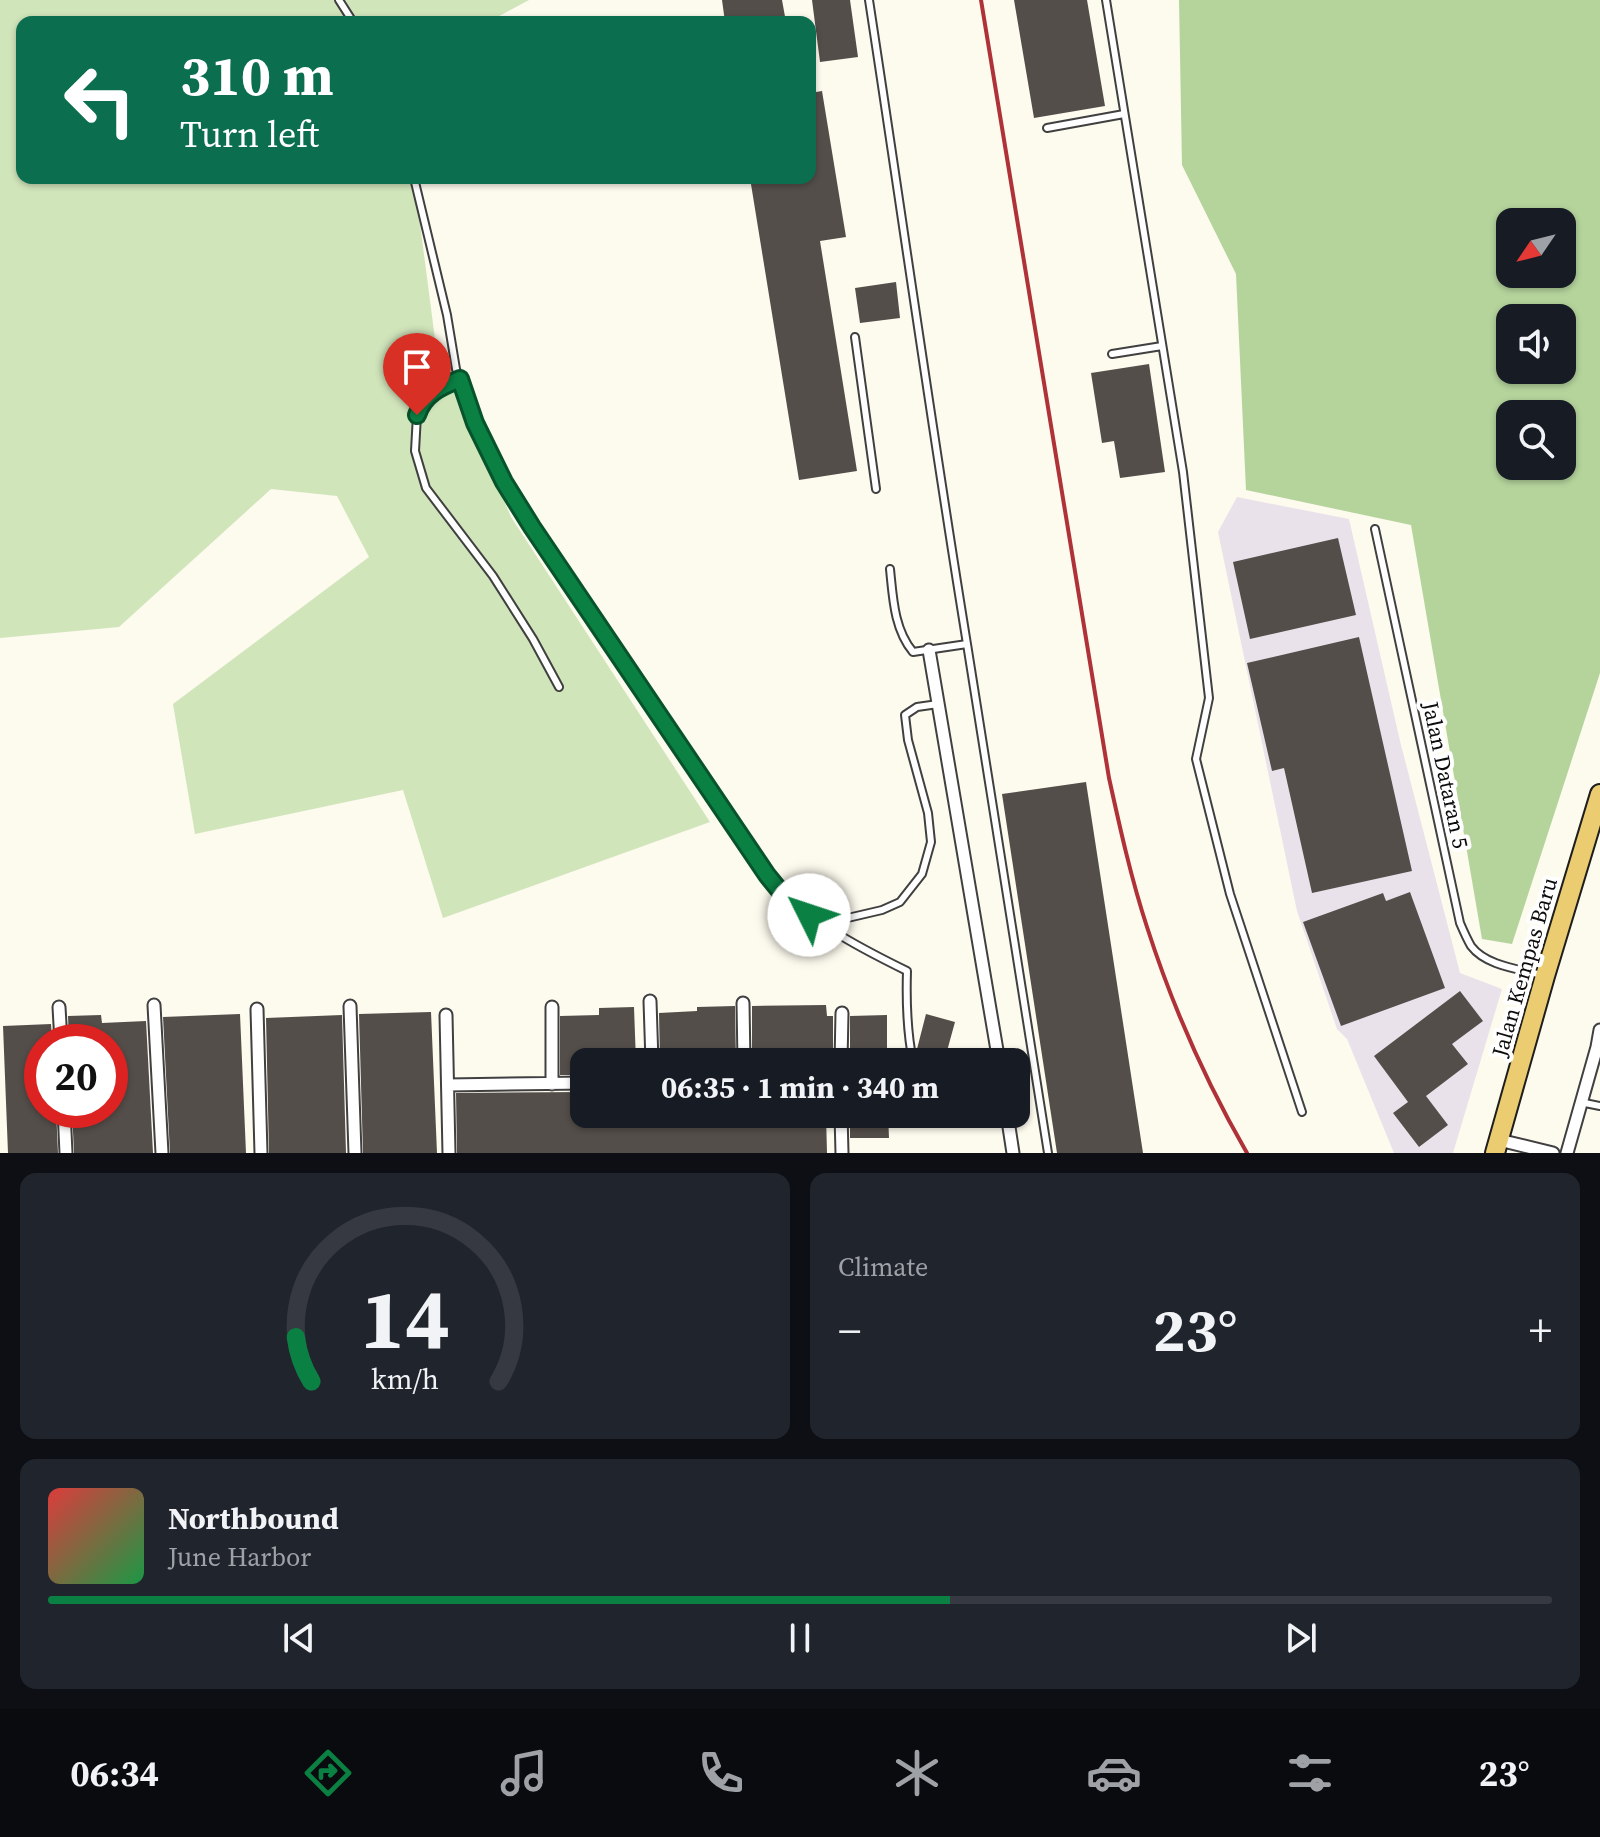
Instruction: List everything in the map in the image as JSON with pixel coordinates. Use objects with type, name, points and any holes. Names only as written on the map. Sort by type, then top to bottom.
[{"type":"main road","name":"Jalan Kempas Baru","points":[[1497,1146],[1600,794]]},
{"type":"street","points":[[929,650],[997,1048]]},
{"type":"street","points":[[650,1001],[652,1048]]},
{"type":"street","points":[[743,1003],[744,1048]]},
{"type":"street","points":[[154,1005],[162,1153]]},
{"type":"street","points":[[350,1006],[355,1153]]},
{"type":"street","points":[[59,1007],[60,1024]]},
{"type":"street","points":[[552,1007],[552,1084]]},
{"type":"street","points":[[257,1009],[261,1153]]},
{"type":"street","points":[[841,1048],[842,1013]]},
{"type":"street","points":[[446,1015],[449,1153]]},
{"type":"street","points":[[1567,1153],[1598,1048],[1600,1030]]},
{"type":"street","points":[[448,1085],[570,1083]]},
{"type":"street","points":[[65,1128],[66,1153]]},
{"type":"street","points":[[841,1128],[842,1153]]},
{"type":"street","points":[[1009,1128],[1013,1153]]},
{"type":"street","points":[[1497,1146],[1553,1153]]},
{"type":"lane","points":[[869,0],[940,480],[1048,1153]]},
{"type":"lane","points":[[1106,0],[1183,472],[1209,698],[1196,759],[1230,894],[1302,1112]]},
{"type":"lane","points":[[1047,128],[1124,114]]},
{"type":"lane","points":[[415,184],[460,379],[475,423],[504,482],[780,891],[822,924],[867,952],[907,971],[910,1048]]},
{"type":"lane","points":[[855,337],[876,489]]},
{"type":"lane","points":[[1112,354],[1162,346]]},
{"type":"lane","points":[[460,379],[436,389],[421,403],[417,415],[415,451],[426,488],[493,576],[559,687]]},
{"type":"lane","name":"Jalan Dataran 5","points":[[1375,529],[1460,923],[1472,948],[1485,958],[1545,976]]},
{"type":"lane","points":[[890,569],[894,609],[903,641],[913,652],[967,644]]},
{"type":"lane","points":[[822,924],[882,910],[900,902],[922,874],[931,842],[928,813],[908,740],[905,715],[917,707],[938,704]]},
{"type":"lane","points":[[1580,1102],[1600,1106]]},
{"type":"shaded area","points":[[1237,497],[1349,519],[1400,741],[1460,973],[1502,989],[1453,1153],[1394,1153],[1347,1039],[1337,1029],[1297,911],[1218,532]]},
{"type":"green space","points":[[0,0],[529,0],[499,16],[16,16],[16,184],[415,184],[435,339],[511,517],[710,822],[443,918],[403,790],[195,834],[173,704],[369,557],[337,496],[271,489],[119,627],[0,638]]},
{"type":"green space","points":[[1179,0],[1600,0],[1600,673],[1512,944],[1482,939],[1411,525],[1246,490],[1236,274],[1182,165]]},
{"type":"building","points":[[722,0],[782,0],[785,16],[724,16]]},
{"type":"building","points":[[812,0],[850,0],[858,57],[820,62]]},
{"type":"building","points":[[1014,0],[1087,0],[1105,106],[1034,118]]},
{"type":"building","points":[[822,91],[846,237],[820,241],[857,471],[799,480],[751,184],[816,184],[816,92]]},
{"type":"building","points":[[896,282],[900,318],[860,323],[855,288]]},
{"type":"building","points":[[1149,364],[1165,472],[1120,478],[1114,441],[1102,443],[1091,373]]},
{"type":"building","points":[[1338,538],[1356,615],[1250,639],[1233,562]]},
{"type":"building","points":[[1359,637],[1412,871],[1312,893],[1284,768],[1272,771],[1247,663]]},
{"type":"building","points":[[1086,782],[1143,1153],[1057,1153],[1002,794]]},
{"type":"building","points":[[1410,892],[1445,988],[1341,1026],[1303,922],[1383,893],[1386,901]]},
{"type":"building","points":[[1460,991],[1483,1021],[1452,1044],[1468,1064],[1426,1096],[1448,1125],[1419,1147],[1393,1113],[1408,1102],[1374,1056]]},
{"type":"building","points":[[826,1005],[827,1016],[833,1016],[833,1048],[752,1048],[752,1006]]},
{"type":"building","points":[[735,1006],[736,1048],[660,1048],[659,1013],[697,1011],[697,1007]]},
{"type":"building","points":[[634,1007],[635,1048],[570,1048],[570,1075],[560,1075],[560,1016],[599,1015],[599,1008]]},
{"type":"building","points":[[431,1012],[437,1153],[363,1153],[359,1014]]},
{"type":"building","points":[[240,1014],[246,1153],[170,1153],[163,1017]]},
{"type":"building","points":[[926,1014],[955,1022],[948,1048],[917,1048]]},
{"type":"building","points":[[101,1015],[102,1023],[146,1021],[153,1153],[74,1153],[73,1128],[128,1128],[128,1024],[68,1024],[68,1016]]},
{"type":"building","points":[[342,1015],[346,1153],[269,1153],[266,1018]]},
{"type":"building","points":[[887,1015],[887,1048],[850,1048],[850,1016]]},
{"type":"building","points":[[24,1025],[24,1128],[57,1128],[58,1153],[8,1153],[3,1026]]},
{"type":"building","points":[[570,1092],[570,1128],[826,1128],[827,1153],[457,1153],[456,1093]]},
{"type":"building","points":[[850,1128],[889,1128],[889,1138],[850,1138]]},
{"type":"railway","points":[[981,0],[1109,778],[1141,909],[1167,985],[1204,1071],[1247,1153]]},
{"type":"route","points":[[417,415],[421,403],[436,389],[460,379],[475,423],[504,482],[532,527],[749,850],[780,891],[809,915]]}]
